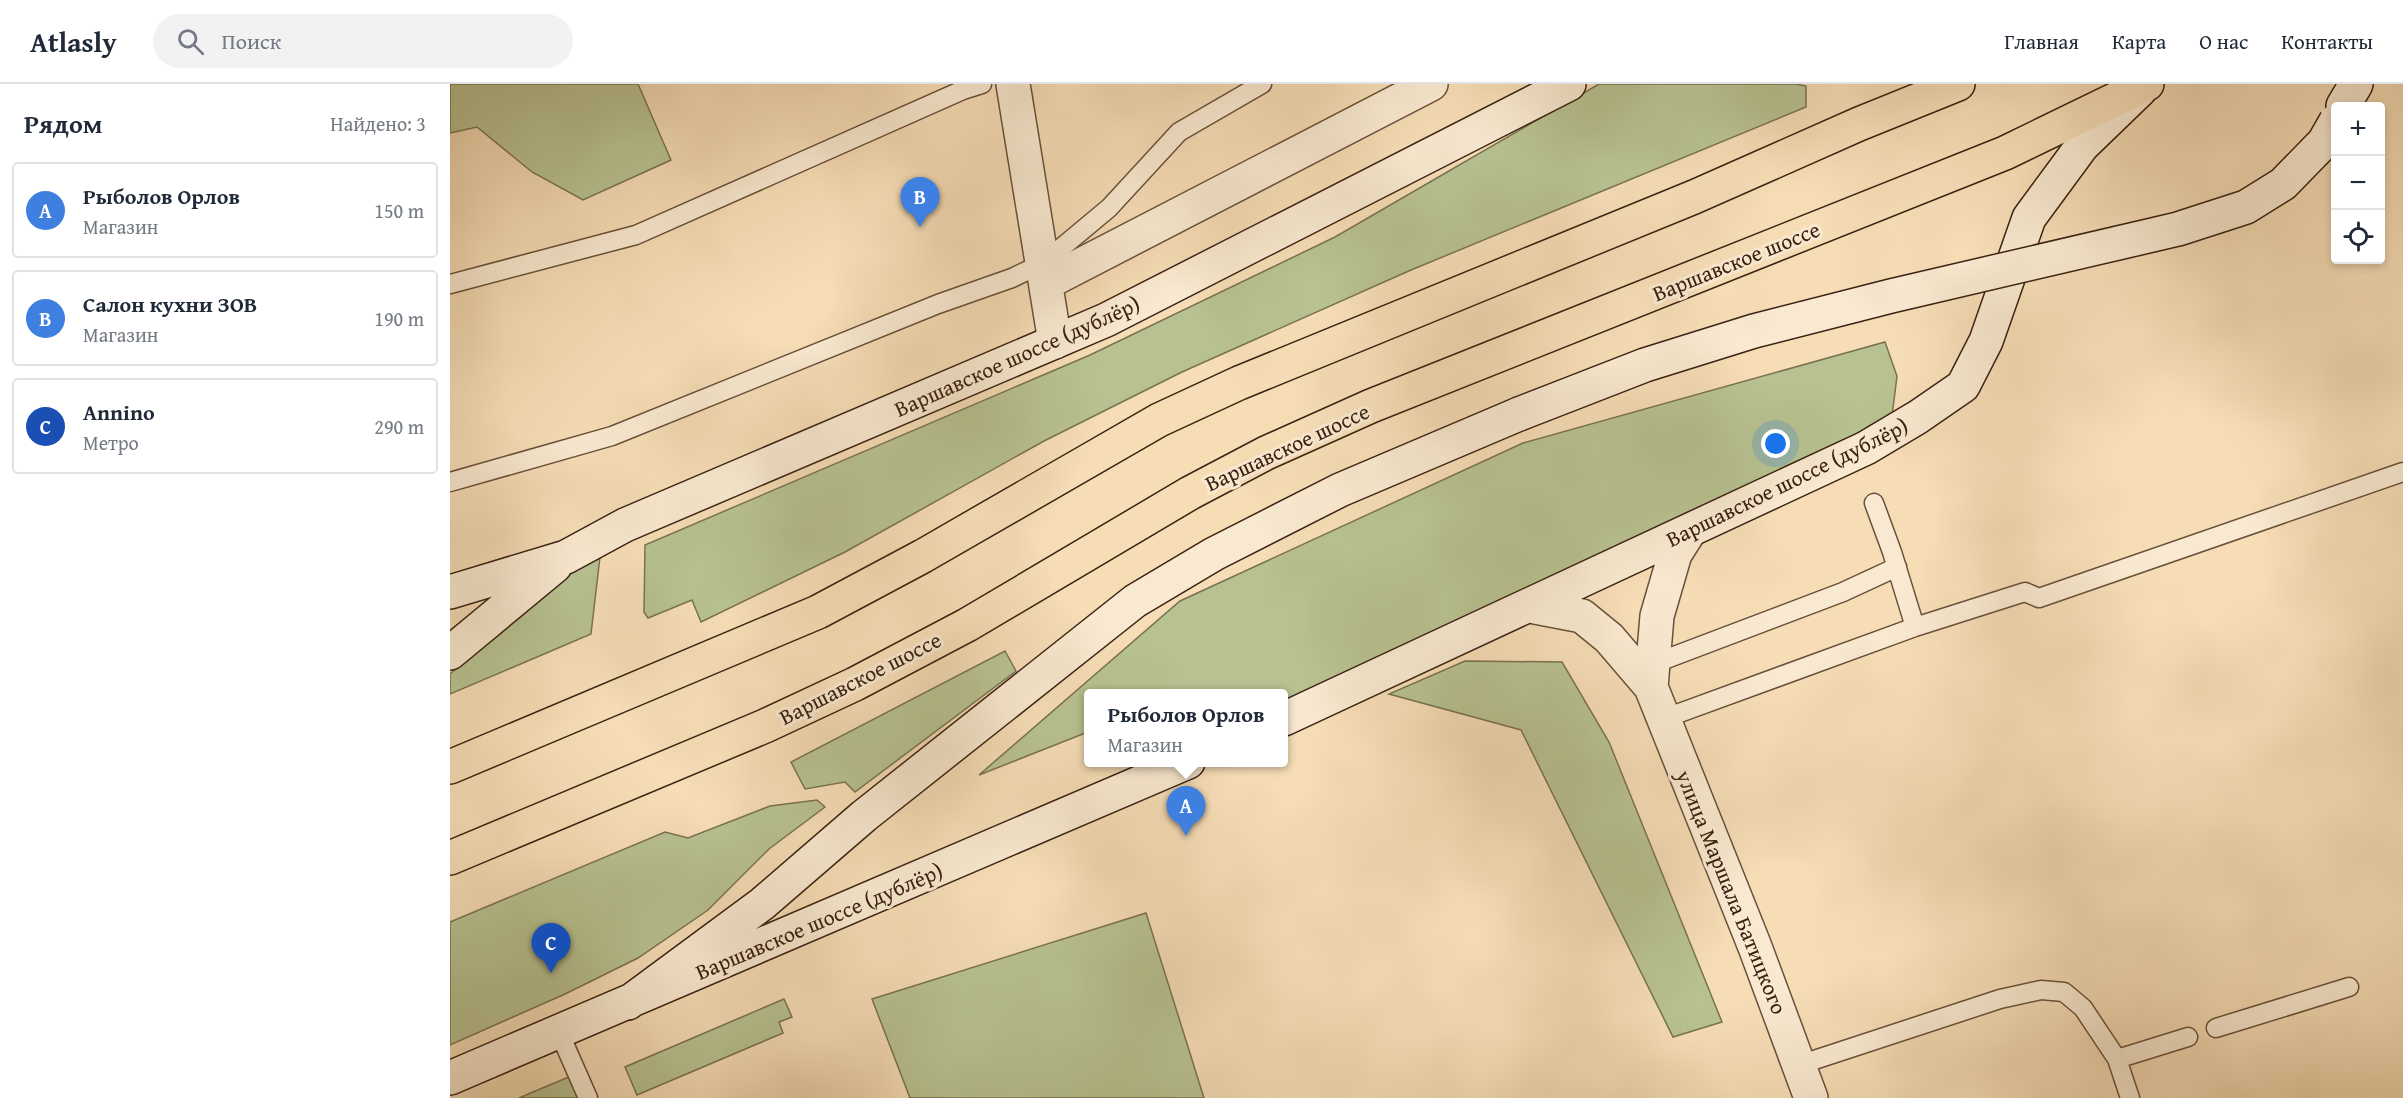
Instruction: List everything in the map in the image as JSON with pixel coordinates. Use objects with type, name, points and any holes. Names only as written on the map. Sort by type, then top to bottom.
[{"type":"main road","points":[[1013,84],[1055,342]]},
{"type":"main road","points":[[1044,273],[1431,84]]},
{"type":"main road","name":"Варшавское шоссе (дублёр)","points":[[450,592],[566,557],[625,525],[1055,342],[1116,314],[1569,84]]},
{"type":"main road","points":[[450,767],[818,612],[923,556],[1159,420],[1239,383],[1694,197],[1859,124],[1958,84]]},
{"type":"main road","points":[[2345,102],[2356,84]]},
{"type":"main road","name":"Варшавское шоссе (дублёр)","points":[[1288,717],[1866,448],[1918,417],[1962,386],[1986,342],[2029,218],[2082,146],[2145,85]]},
{"type":"main road","name":"Варшавское шоссе","points":[[450,858],[765,726],[855,684],[967,625],[1190,493],[1266,453],[1371,406],[2005,153],[2145,85]]},
{"type":"main road","points":[[628,1003],[762,904],[864,816],[1135,601],[1214,554],[1340,490],[1519,414],[1645,365],[1754,331],[1891,296],[2178,229],[2246,207],[2283,184],[2324,142],[2331,130]]},
{"type":"main road","name":"улица Маршала Батицкого","points":[[1689,532],[1675,554],[1657,616],[1652,676],[1663,719],[1755,947],[1812,1098]]},
{"type":"main road","points":[[450,653],[566,557]]},
{"type":"main road","name":"улица Маршала Батицкого","points":[[1530,606],[1582,616],[1652,676]]},
{"type":"main road","name":"Варшавское шоссе (дублёр)","points":[[450,1078],[1176,767]]},
{"type":"lane","points":[[450,482],[612,436],[938,304],[1012,278],[1044,273],[1109,208],[1179,132],[1262,84]]},
{"type":"lane","points":[[450,284],[636,235],[973,85]]},
{"type":"lane","points":[[1663,719],[1915,627],[2025,592],[2039,598],[2403,472]]},
{"type":"lane","points":[[1874,503],[1915,627]]},
{"type":"lane","points":[[1652,676],[1897,567]]},
{"type":"lane","points":[[2216,1028],[2349,987]]},
{"type":"lane","points":[[1799,1065],[2000,999],[2041,990],[2064,992],[2083,1008],[2117,1059],[2130,1098]]},
{"type":"lane","points":[[559,1032],[588,1098]]},
{"type":"lane","points":[[2117,1059],[2188,1037]]},
{"type":"green space","points":[[450,84],[638,84],[671,160],[583,200],[532,172],[477,127],[450,133]]},
{"type":"green space","points":[[1599,84],[1796,84],[1806,86],[1806,107],[1411,270],[1182,372],[1044,441],[845,552],[701,622],[692,600],[648,618],[644,612],[645,545],[1090,355],[1335,237]]},
{"type":"green space","points":[[1885,342],[1897,376],[1892,416],[1810,459],[1288,703],[1288,689],[1084,689],[1084,734],[979,775],[1180,601],[1523,443]]},
{"type":"green space","points":[[600,557],[591,634],[450,694],[450,674],[573,568]]},
{"type":"green space","points":[[1005,651],[1016,671],[855,792],[845,782],[805,789],[791,762]]},
{"type":"green space","points":[[1465,661],[1562,662],[1609,742],[1722,1022],[1673,1037],[1521,730],[1389,694]]},
{"type":"green space","points":[[817,800],[825,807],[769,849],[708,910],[638,958],[565,994],[450,1045],[450,922],[665,832],[688,838],[770,806]]},
{"type":"green space","points":[[1146,913],[1204,1098],[910,1098],[872,999]]},
{"type":"green space","points":[[784,999],[792,1017],[779,1022],[783,1033],[637,1095],[625,1067]]},
{"type":"green space","points":[[571,1076],[581,1098],[519,1098]]},
{"type":"place","name":"Салон кухни ЗОВ","points":[[920,227]]},
{"type":"place","name":"Рыболов Орлов","points":[[1186,836]]},
{"type":"place","name":"Annino","points":[[551,973]]}]
